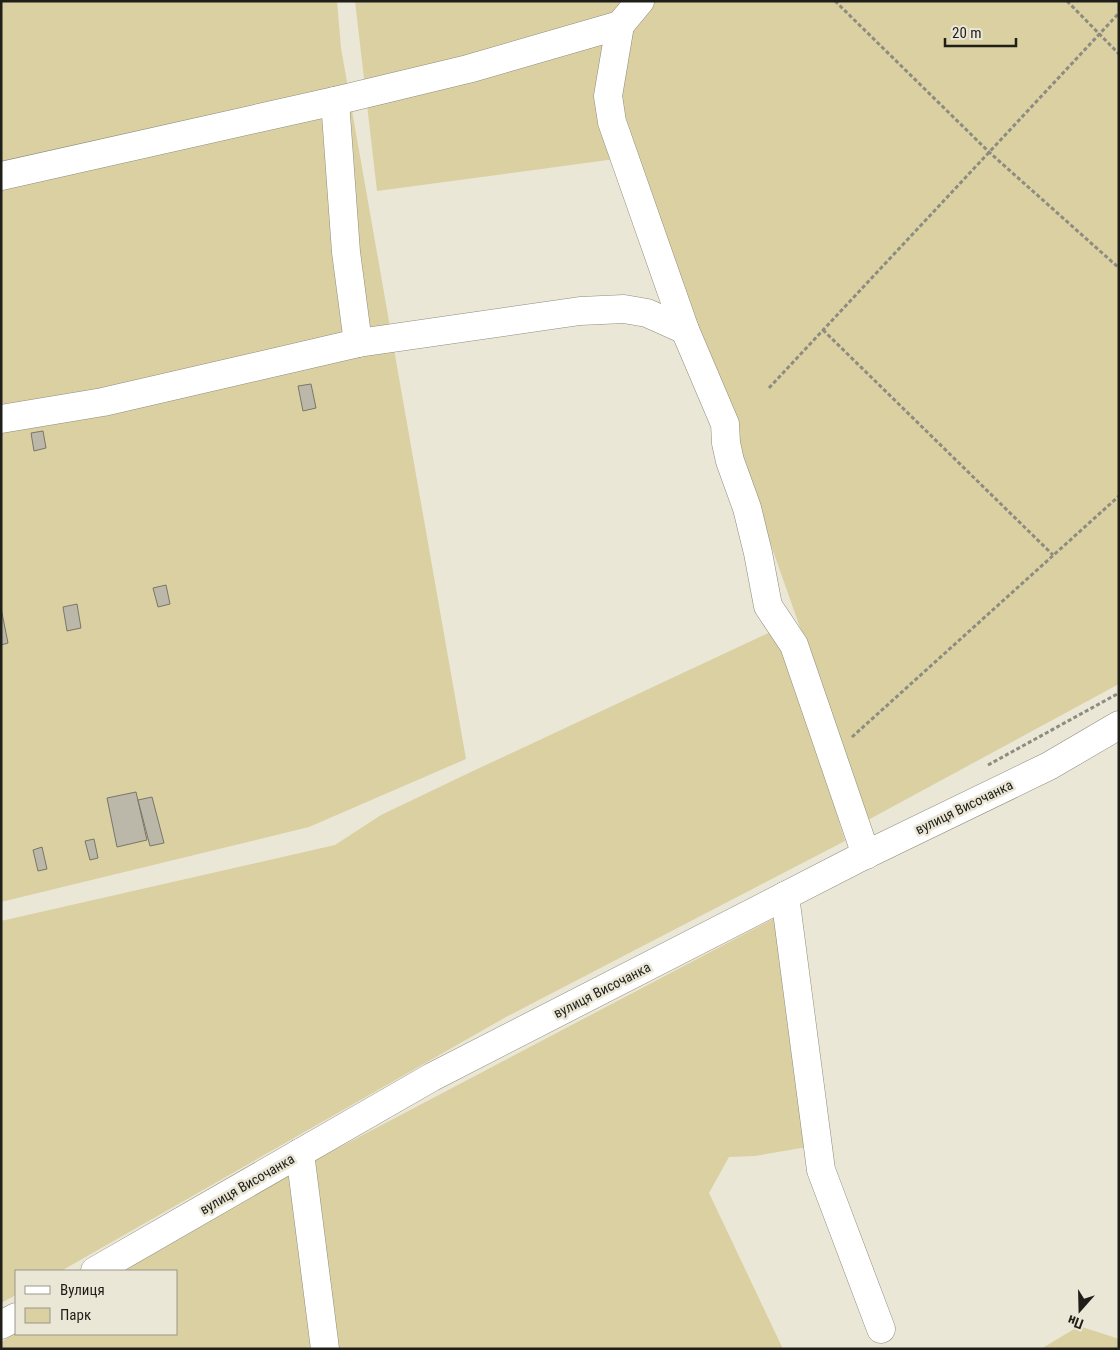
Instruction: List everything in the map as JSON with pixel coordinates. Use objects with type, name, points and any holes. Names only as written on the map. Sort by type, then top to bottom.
[{"type":"street","points":[[640,1],[620,25],[608,96],[612,122],[685,330],[725,424],[726,443],[730,461],[747,508],[768,606],[794,645],[866,855]]},
{"type":"street","points":[[1,176],[468,69],[620,25]]},
{"type":"street","points":[[335,101],[346,252],[358,343]]},
{"type":"street","points":[[1,419],[103,402],[358,343],[580,312],[624,309],[646,313],[685,330]]},
{"type":"street","name":"вулиця Височанка","points":[[97,1270],[432,1077],[866,855],[1049,766],[1119,725]]},
{"type":"street","points":[[785,896],[821,1170],[881,1329]]},
{"type":"street","points":[[300,1153],[325,1349]]},
{"type":"street","points":[[1,1325],[15,1318]]},
{"type":"path","points":[[836,1],[989,152],[1119,268]]},
{"type":"path","points":[[1067,1],[1119,54]]},
{"type":"path","points":[[769,388],[1098,33],[1119,13]]},
{"type":"path","points":[[823,330],[1053,555]]},
{"type":"path","points":[[832,755],[1119,496]]},
{"type":"green space","points":[[1,1],[337,1],[341,48],[466,759],[309,827],[1,902]]},
{"type":"green space","points":[[355,1],[1119,1],[1119,684],[868,820],[665,245],[630,157],[377,191]]},
{"type":"green space","points":[[779,628],[845,841],[506,1017],[63,1270],[15,1270],[15,1296],[1,1303],[1,921],[335,845],[381,815]]},
{"type":"green space","points":[[775,918],[807,1147],[755,1156],[729,1157],[709,1193],[783,1349],[1,1349],[1,1342],[15,1334],[178,1335],[178,1270],[125,1270],[302,1167]]},
{"type":"green space","points":[[1079,1326],[1119,1339],[1119,1349],[1041,1349]]},
{"type":"building","points":[[311,384],[316,408],[303,411],[298,386]]},
{"type":"building","points":[[43,431],[46,448],[34,451],[31,433]]},
{"type":"building","points":[[166,585],[170,604],[158,607],[153,588]]},
{"type":"building","points":[[77,604],[81,628],[67,631],[63,607]]},
{"type":"building","points":[[1,608],[8,643],[1,645]]},
{"type":"building","points":[[136,792],[147,840],[117,847],[107,798]]},
{"type":"building","points":[[152,797],[164,843],[150,846],[138,800]]},
{"type":"building","points":[[94,839],[98,858],[90,860],[85,841]]},
{"type":"building","points":[[42,847],[47,869],[38,871],[33,850]]}]
